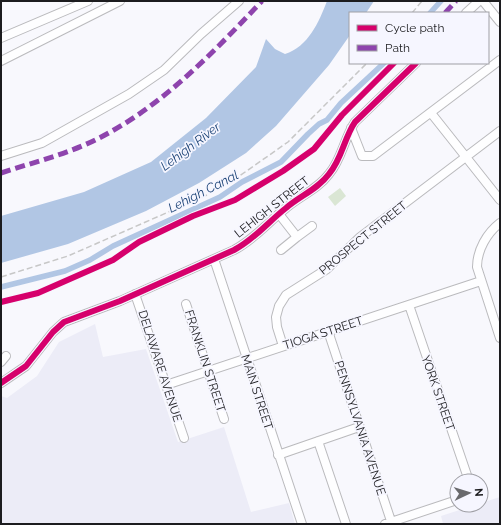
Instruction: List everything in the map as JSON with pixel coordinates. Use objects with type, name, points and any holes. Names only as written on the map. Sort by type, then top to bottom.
[{"type":"street","points":[[1,38],[88,1]]},
{"type":"street","points":[[1,61],[120,1]]},
{"type":"street","points":[[1,156],[42,142],[129,94],[164,70],[201,34],[239,1]]},
{"type":"street","points":[[467,12],[479,1]]},
{"type":"street","points":[[483,1],[500,22]]},
{"type":"street","points":[[351,128],[362,156],[374,156],[500,60]]},
{"type":"street","name":"LEHIGH STREET","points":[[1,383],[11,378],[26,366],[58,326],[70,319],[136,294],[248,242],[279,214],[315,188],[329,175],[339,157],[351,128],[360,116],[415,64]]},
{"type":"street","points":[[431,113],[500,200]]},
{"type":"street","name":"PROSPECT STREET","points":[[283,346],[277,327],[276,317],[279,306],[286,295],[327,270],[359,238],[500,131]]},
{"type":"street","points":[[279,214],[297,237]]},
{"type":"street","points":[[500,223],[490,232],[478,256],[477,267],[481,281],[497,316],[500,338]]},
{"type":"street","points":[[281,250],[312,226]]},
{"type":"street","name":"MAIN STREET","points":[[214,259],[302,524]]},
{"type":"street","name":"TIOGA STREET","points":[[166,384],[481,281]]},
{"type":"street","name":"DELAWARE AVENUE","points":[[136,294],[184,438]]},
{"type":"street","name":"FRANKLIN STREET","points":[[186,304],[224,418]]},
{"type":"street","name":"YORK STREET","points":[[409,305],[466,473]]},
{"type":"street","name":"PENNSYLVANIA AVENUE","points":[[328,331],[389,523]]},
{"type":"street","points":[[278,455],[359,427]]},
{"type":"street","points":[[318,441],[346,524]]},
{"type":"street","points":[[389,523],[449,503]]},
{"type":"shaded area","points":[[95,324],[103,357],[146,349],[178,442],[224,427],[251,512],[289,503],[295,524],[1,524],[1,396],[7,398],[37,376],[59,342]]},
{"type":"shaded area","points":[[500,497],[500,524],[443,524],[441,516],[450,513],[489,513],[489,500]]},
{"type":"green space","points":[[340,188],[346,196],[335,206],[328,197]]},
{"type":"water","name":"Lehigh River","points":[[327,1],[374,1],[367,12],[349,12],[349,36],[329,65],[276,126],[246,153],[199,183],[146,211],[68,244],[1,263],[1,216],[84,192],[151,162],[206,118],[256,67],[266,39],[275,49],[285,54],[293,51],[312,33]]},
{"type":"waterway","name":"Lehigh Canal","points":[[431,12],[441,1]]},
{"type":"waterway","name":"Lehigh Canal","points":[[1,287],[65,271],[90,260],[113,246],[220,197],[242,182],[281,162],[308,134],[319,124],[327,120],[341,103],[383,64]]},
{"type":"railway","points":[[413,12],[422,1]]},
{"type":"railway","points":[[1,277],[68,256],[205,196],[238,177],[288,142],[366,64]]},
{"type":"marked path","points":[[1,173],[82,146],[133,118],[179,83],[222,43],[262,1]]},
{"type":"marked path","points":[[446,12],[456,1]]},
{"type":"cycle path","points":[[1,302],[38,293],[113,260],[139,242],[193,216],[235,200],[283,171],[314,149],[342,115],[393,64]]},
{"type":"cycle path","points":[[1,383],[26,366],[53,332],[64,322],[120,301],[234,250],[255,236],[279,213],[325,179],[337,162],[355,122],[415,64]]}]
